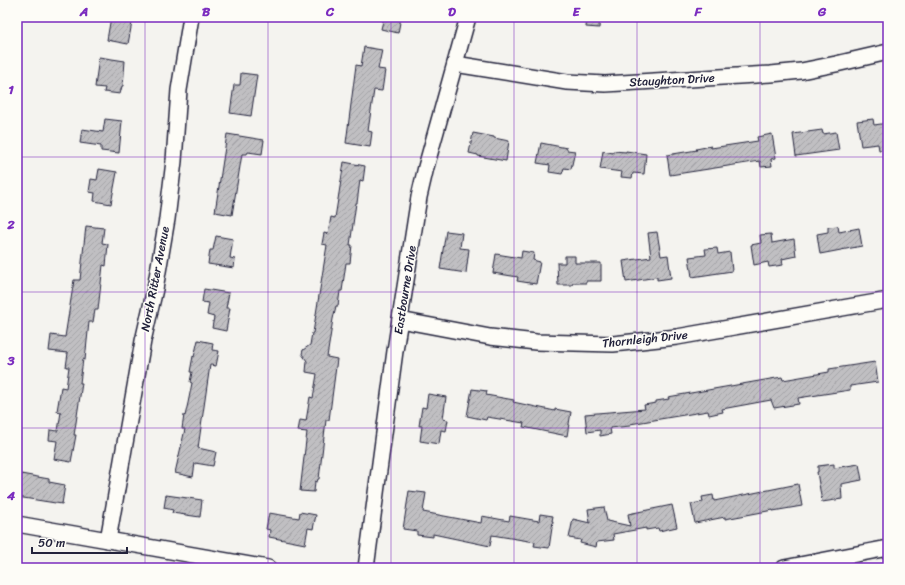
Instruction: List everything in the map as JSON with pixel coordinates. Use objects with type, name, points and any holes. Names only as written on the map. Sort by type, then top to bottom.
[{"type":"street","name":"North Ritter Avenue","points":[[108,540],[143,341],[155,289],[166,226],[175,149],[179,90],[190,17]]},
{"type":"street","name":"Eastbourne Drive","points":[[366,568],[400,320],[421,186],[468,17]]},
{"type":"street","name":"Staughton Drive","points":[[455,64],[567,82],[605,84],[771,74],[836,64],[888,52]]},
{"type":"street","name":"Thornleigh Drive","points":[[400,320],[519,340],[560,344],[613,344],[677,337],[888,300]]},
{"type":"street","points":[[17,524],[268,568]]},
{"type":"street","points":[[784,568],[888,548]]},
{"type":"building","points":[[111,17],[133,17],[128,44],[107,40]]},
{"type":"building","points":[[384,17],[401,17],[398,33],[381,29]]},
{"type":"building","points":[[587,17],[600,17],[599,28],[586,27]]},
{"type":"building","points":[[364,47],[382,50],[378,69],[385,70],[382,91],[374,90],[368,131],[372,132],[370,147],[346,143],[356,65],[361,66]]},
{"type":"building","points":[[99,57],[125,61],[123,86],[120,94],[104,92],[105,88],[95,87]]},
{"type":"building","points":[[241,73],[257,75],[251,116],[230,113],[234,85],[240,85]]},
{"type":"building","points":[[105,119],[122,121],[119,153],[101,151],[101,146],[80,143],[82,129],[103,132]]},
{"type":"building","points":[[873,119],[874,125],[888,123],[888,149],[879,150],[878,144],[861,146],[857,121]]},
{"type":"building","points":[[822,130],[823,134],[836,132],[839,150],[796,156],[793,134]]},
{"type":"building","points":[[473,133],[509,141],[506,161],[469,153]]},
{"type":"building","points":[[227,134],[264,140],[262,154],[248,152],[247,154],[242,154],[232,215],[215,212]]},
{"type":"building","points":[[772,134],[776,158],[771,159],[772,166],[761,167],[760,161],[670,175],[667,155],[711,146],[711,148],[758,141],[757,137]]},
{"type":"building","points":[[541,143],[575,151],[571,169],[564,168],[562,174],[549,172],[550,165],[537,163]]},
{"type":"building","points":[[603,151],[613,153],[613,151],[626,151],[646,154],[644,174],[633,173],[632,178],[621,177],[622,172],[600,169]]},
{"type":"building","points":[[344,162],[365,166],[363,181],[360,180],[356,203],[350,245],[352,245],[350,263],[346,263],[342,291],[340,291],[338,306],[336,306],[333,319],[327,357],[337,359],[329,420],[326,420],[319,479],[317,482],[315,481],[314,492],[300,491],[307,432],[298,431],[300,420],[306,421],[310,397],[313,398],[317,374],[306,372],[307,361],[302,354],[303,350],[310,345],[313,333],[327,245],[322,244],[324,233],[328,234],[331,217],[335,218]]},
{"type":"building","points":[[99,169],[117,172],[111,204],[94,201],[95,193],[89,192],[91,179],[97,180]]},
{"type":"building","points":[[86,226],[104,228],[102,243],[108,244],[106,266],[103,265],[98,310],[95,310],[93,322],[89,322],[74,435],[76,435],[71,462],[54,459],[57,441],[49,440],[50,430],[58,431],[61,412],[57,411],[61,387],[66,388],[69,367],[66,367],[68,353],[49,351],[51,335],[65,337],[74,280],[80,280]]},
{"type":"building","points":[[838,226],[839,232],[859,228],[862,246],[820,254],[817,234],[828,232],[828,227]]},
{"type":"building","points":[[446,231],[462,233],[460,248],[469,249],[466,273],[440,269]]},
{"type":"building","points":[[657,232],[661,256],[668,255],[671,278],[657,280],[657,277],[626,282],[623,261],[651,257],[648,233]]},
{"type":"building","points":[[771,234],[772,243],[794,239],[796,256],[782,259],[783,265],[769,267],[768,262],[754,265],[751,245],[761,243],[760,235]]},
{"type":"building","points":[[216,236],[233,239],[230,258],[235,259],[234,268],[208,264],[210,250],[213,250]]},
{"type":"building","points":[[717,248],[718,254],[730,252],[732,271],[692,277],[689,257],[706,255],[705,249]]},
{"type":"building","points":[[522,251],[534,253],[533,260],[540,262],[536,284],[517,281],[518,277],[493,273],[496,254],[521,258]]},
{"type":"building","points":[[565,256],[575,256],[575,263],[601,263],[601,281],[586,281],[586,283],[573,283],[572,285],[558,285],[557,263],[565,263]]},
{"type":"building","points":[[204,289],[229,293],[226,308],[230,308],[226,331],[212,328],[214,317],[207,315],[209,303],[202,302]]},
{"type":"building","points":[[198,340],[213,343],[212,350],[219,351],[216,366],[210,365],[198,448],[216,452],[213,466],[195,463],[193,477],[175,473],[185,429],[182,429],[184,415],[185,416],[192,383],[190,382],[192,372],[190,372]]},
{"type":"building","points":[[875,362],[878,382],[850,386],[850,390],[798,398],[799,404],[774,408],[771,400],[722,409],[723,412],[709,415],[708,411],[630,424],[630,426],[610,428],[611,434],[600,436],[600,430],[587,432],[585,414],[645,409],[644,405],[669,399],[668,397],[782,377],[783,380],[829,372],[829,369]]},
{"type":"building","points":[[472,389],[487,391],[486,395],[514,400],[513,402],[555,411],[555,409],[571,412],[567,436],[523,427],[524,423],[487,417],[486,420],[467,416]]},
{"type":"building","points":[[428,394],[446,397],[443,419],[448,420],[446,431],[441,430],[439,444],[420,441],[422,426],[419,426],[422,407],[426,408]]},
{"type":"building","points":[[834,464],[834,468],[859,464],[862,480],[841,484],[842,499],[822,502],[817,472],[818,466]]},
{"type":"building","points":[[21,474],[49,479],[49,482],[65,485],[62,504],[17,497]]},
{"type":"building","points":[[798,484],[802,506],[725,519],[725,517],[695,523],[691,504],[703,502],[702,497],[713,495],[714,501]]},
{"type":"building","points":[[409,491],[426,493],[423,512],[481,523],[482,516],[509,521],[510,516],[539,521],[540,514],[553,516],[549,548],[534,546],[535,542],[492,535],[490,546],[433,534],[433,537],[417,535],[417,531],[403,529]]},
{"type":"building","points":[[166,495],[202,500],[200,517],[172,513],[173,510],[164,508]]},
{"type":"building","points":[[672,505],[677,527],[659,531],[658,528],[646,530],[646,528],[613,534],[614,540],[597,542],[596,547],[580,543],[581,540],[569,538],[573,519],[590,523],[588,509],[604,507],[607,521],[630,526],[628,514]]},
{"type":"building","points":[[300,512],[316,515],[313,529],[308,528],[305,544],[269,537],[270,530],[266,529],[269,513],[299,518]]}]
